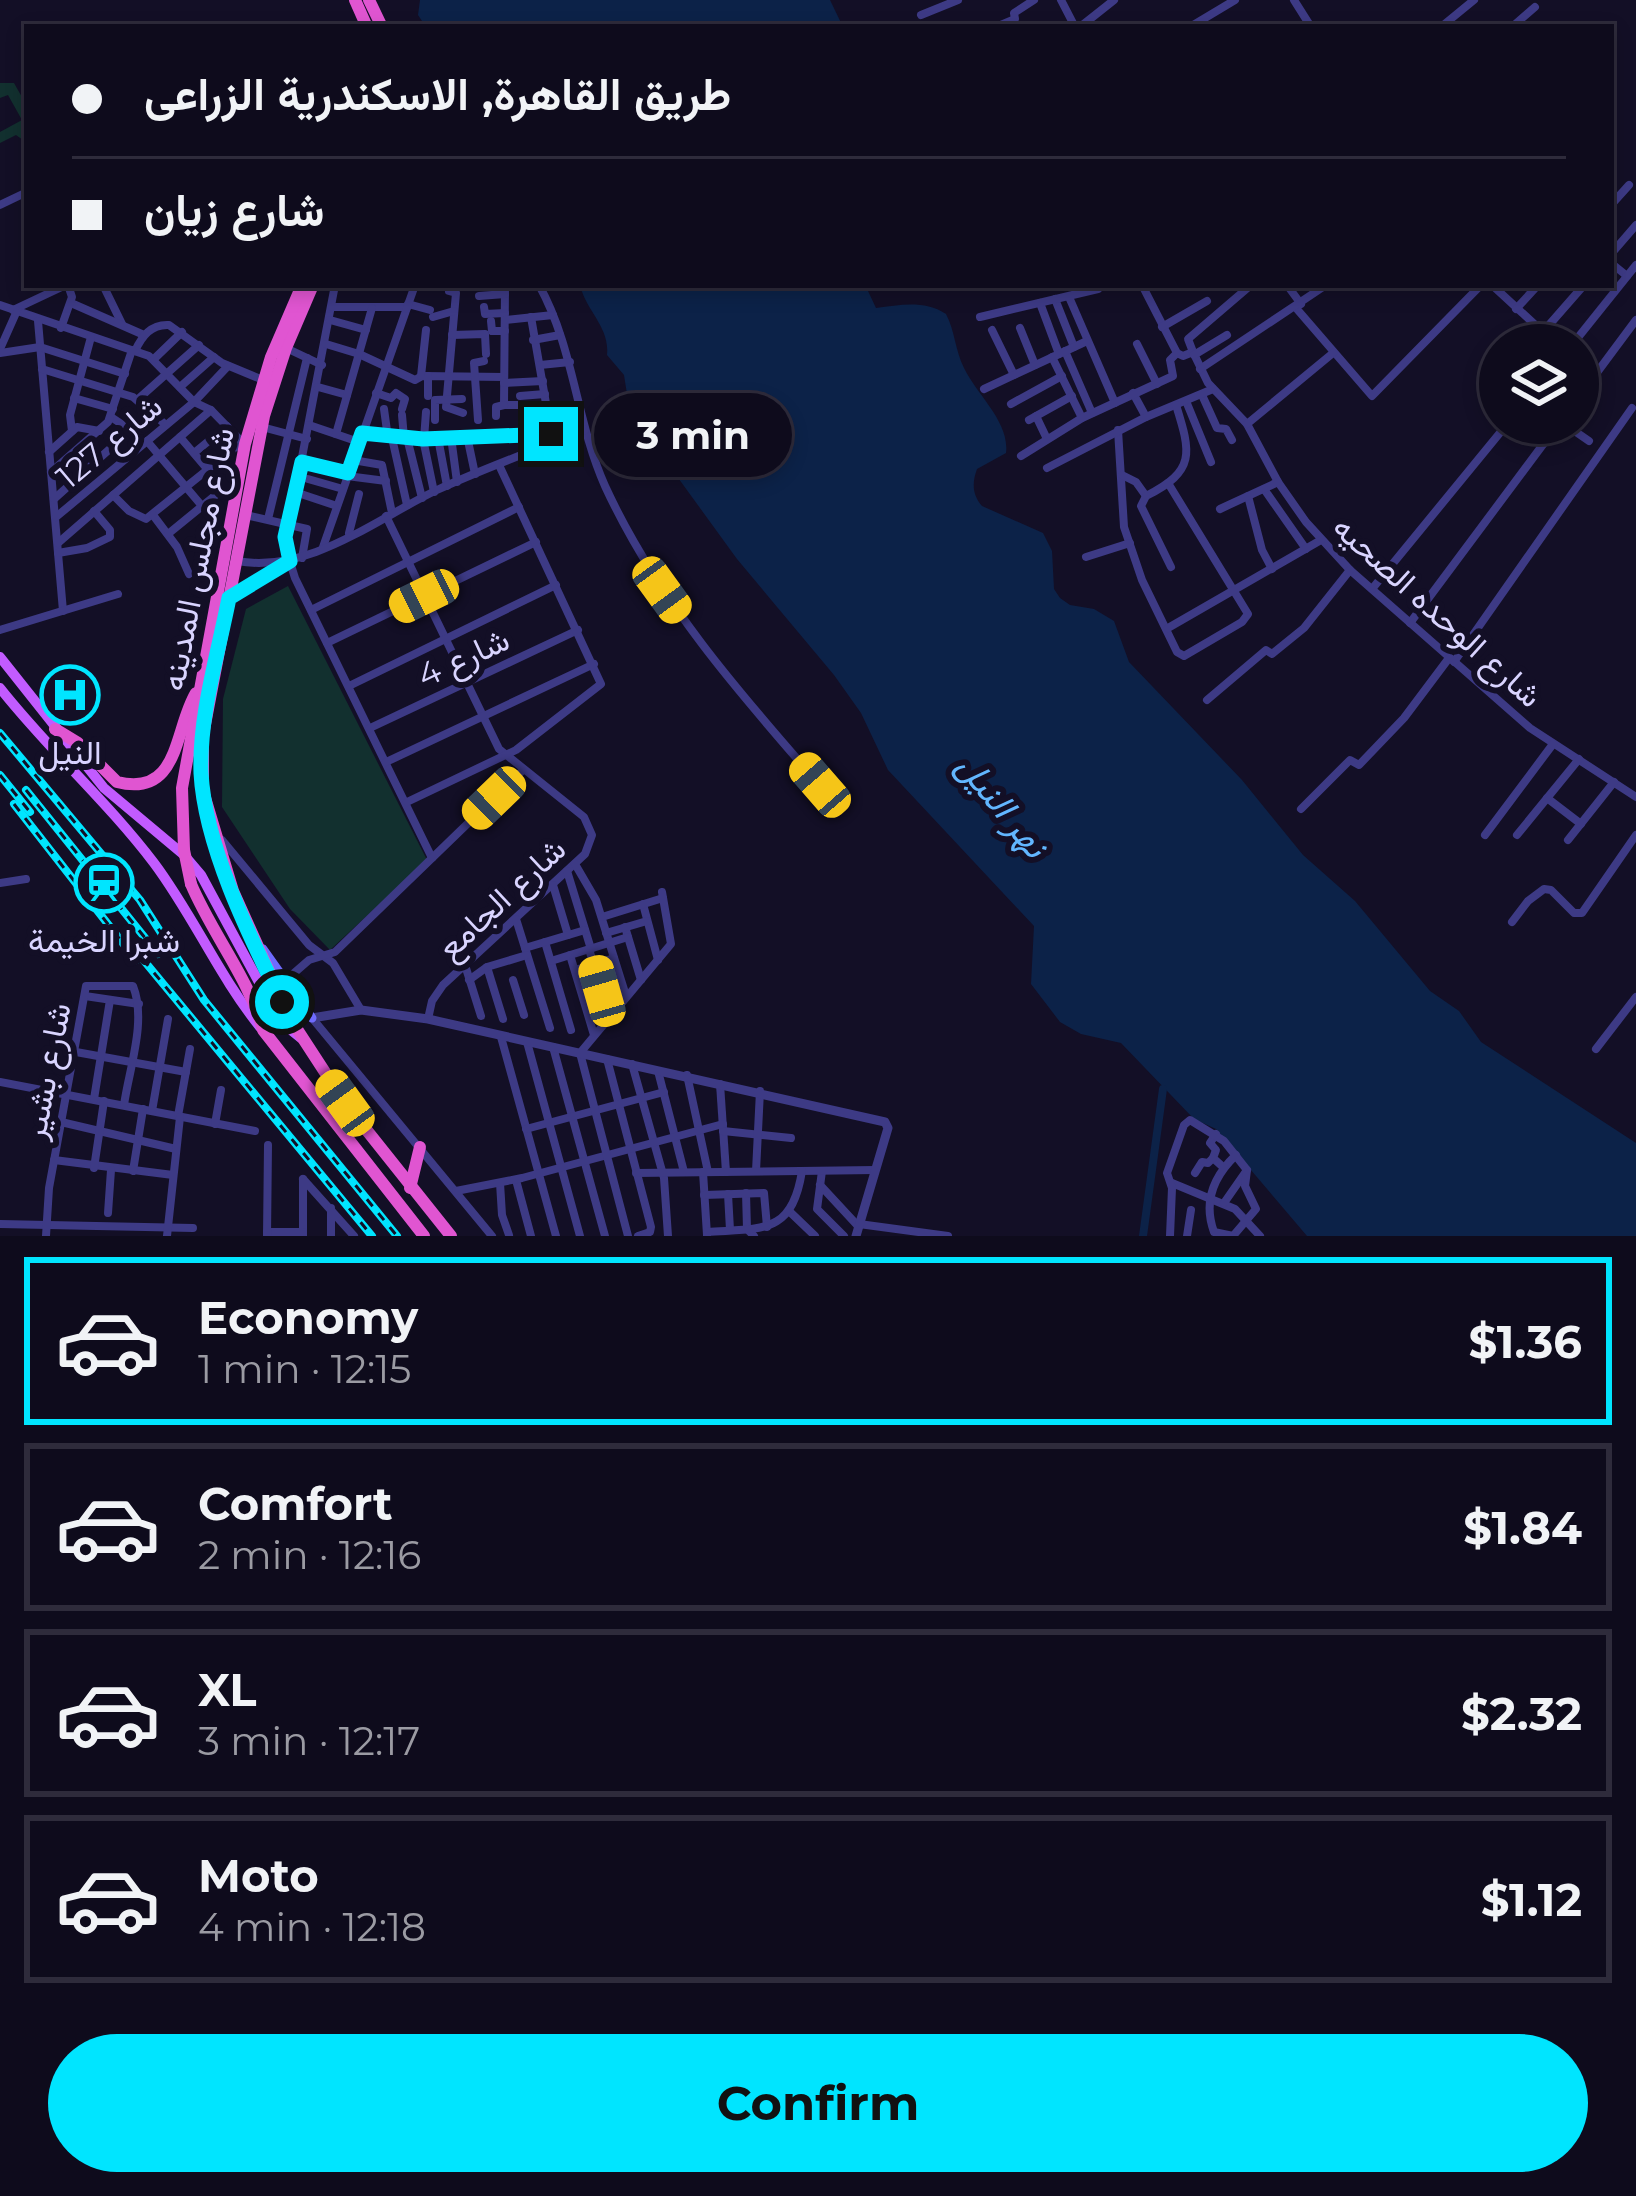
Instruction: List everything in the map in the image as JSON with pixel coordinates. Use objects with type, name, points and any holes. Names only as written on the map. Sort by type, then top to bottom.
[{"type":"highway","name":"شارع مجلس المدينه","points":[[301,288],[243,443],[182,788],[184,850],[206,920],[251,994],[263,1030],[424,1236]]},
{"type":"highway","name":"شارع مجلس المدينه","points":[[312,288],[286,348],[262,427],[202,754],[203,791],[251,936],[301,1038],[345,1103],[451,1236]]},
{"type":"highway","points":[[55,729],[78,743],[118,782],[146,783],[170,763],[188,707],[201,688]]},
{"type":"highway","points":[[410,1188],[420,1147]]},
{"type":"main road","points":[[0,657],[123,807],[184,855],[201,875],[280,1021],[301,1038]]},
{"type":"main road","points":[[0,688],[154,863],[240,1002],[263,1030]]},
{"type":"main road","points":[[251,936],[312,1018]]},
{"type":"street","points":[[921,15],[958,0]]},
{"type":"street","points":[[1004,24],[1015,20],[1014,13],[1034,0]]},
{"type":"street","points":[[1081,24],[1114,0]]},
{"type":"street","points":[[1195,24],[1235,0]]},
{"type":"street","points":[[1445,24],[1474,0]]},
{"type":"street","points":[[1515,24],[1535,7]]},
{"type":"street","points":[[1614,202],[1629,185]]},
{"type":"street","points":[[1614,255],[1636,226]]},
{"type":"street","points":[[1614,262],[1627,276]]},
{"type":"street","points":[[1589,324],[1636,265]]},
{"type":"street","points":[[61,288],[14,312],[0,351],[40,347],[124,374]]},
{"type":"street","points":[[61,328],[71,303],[68,288]]},
{"type":"street","points":[[105,288],[123,326]]},
{"type":"street","points":[[335,288],[285,546],[310,610],[433,858]]},
{"type":"street","points":[[323,548],[414,288]]},
{"type":"street","points":[[540,288],[570,362],[585,430],[606,488],[662,590],[732,683],[820,785]]},
{"type":"street","points":[[1143,288],[1183,356],[1227,335]]},
{"type":"street","points":[[1194,354],[1188,339],[1248,288]]},
{"type":"street","points":[[1291,288],[1333,353],[1366,392],[1376,394],[1478,288]]},
{"type":"street","points":[[1200,370],[1322,288]]},
{"type":"street","points":[[1495,288],[1532,324]]},
{"type":"street","points":[[1516,309],[1535,288]]},
{"type":"street","points":[[1550,324],[1581,288]]},
{"type":"street","points":[[980,317],[1098,289]]},
{"type":"street","points":[[479,296],[505,290],[505,321],[492,358]]},
{"type":"street","points":[[446,399],[448,335],[454,311],[451,296]]},
{"type":"street","points":[[1069,297],[1115,403]]},
{"type":"street","points":[[1055,299],[1061,376],[1082,418]]},
{"type":"street","points":[[1162,327],[1207,301]]},
{"type":"street","points":[[71,303],[145,334]]},
{"type":"street","points":[[1040,303],[1092,413]]},
{"type":"street","points":[[0,305],[154,359],[194,402],[211,410],[243,443],[148,517]]},
{"type":"street","points":[[332,308],[407,306],[432,313],[454,311]]},
{"type":"street","points":[[484,307],[485,314],[505,321],[553,315]]},
{"type":"street","points":[[336,434],[372,308]]},
{"type":"street","points":[[531,317],[552,438]]},
{"type":"street","points":[[330,320],[366,330]]},
{"type":"street","points":[[1599,370],[1636,320]]},
{"type":"street","points":[[38,321],[63,611]]},
{"type":"street","points":[[491,322],[492,331],[505,321]]},
{"type":"street","points":[[51,472],[100,431],[112,413],[134,351],[145,334],[164,324],[228,366],[263,380]]},
{"type":"street","points":[[1020,328],[1036,365]]},
{"type":"street","points":[[426,330],[428,396]]},
{"type":"street","points":[[992,330],[1014,375]]},
{"type":"street","points":[[154,359],[182,332]]},
{"type":"street","points":[[448,335],[485,334],[504,380],[504,404]]},
{"type":"street","points":[[448,335],[465,344]]},
{"type":"street","points":[[533,340],[560,335]]},
{"type":"street","points":[[72,431],[69,420],[91,337]]},
{"type":"street","points":[[984,388],[1088,341]]},
{"type":"street","points":[[326,344],[416,380],[475,376],[543,381]]},
{"type":"street","points":[[1137,344],[1157,384]]},
{"type":"street","points":[[137,400],[199,345]]},
{"type":"street","points":[[286,348],[322,365]]},
{"type":"street","points":[[1021,457],[1082,418],[1173,376],[1169,360],[1178,353]]},
{"type":"street","points":[[1247,424],[1333,353]]},
{"type":"street","name":"شارع الوحده الصحيه","points":[[1194,354],[1213,389],[1247,424],[1278,482],[1350,570],[1553,744],[1636,797]]},
{"type":"street","points":[[181,387],[214,357]]},
{"type":"street","points":[[268,519],[307,358]]},
{"type":"street","points":[[478,420],[475,362],[492,358]]},
{"type":"street","points":[[449,360],[462,360]]},
{"type":"street","points":[[541,365],[570,362]]},
{"type":"street","name":"شارع 127","points":[[55,518],[194,402],[228,366]]},
{"type":"street","points":[[42,369],[137,400],[166,425]]},
{"type":"street","points":[[1011,404],[1061,376]]},
{"type":"street","points":[[318,387],[347,395]]},
{"type":"street","points":[[1047,467],[1213,389]]},
{"type":"street","points":[[326,404],[330,390]]},
{"type":"street","points":[[376,393],[393,398],[396,392],[405,398],[395,411],[390,438],[407,506]]},
{"type":"street","points":[[476,392],[492,392]]},
{"type":"street","points":[[1133,393],[1146,417]]},
{"type":"street","points":[[496,416],[496,406],[545,394]]},
{"type":"street","points":[[1202,394],[1217,428],[1226,429],[1232,440]]},
{"type":"street","points":[[1047,439],[1032,418],[1072,396]]},
{"type":"street","points":[[74,398],[112,413],[132,431]]},
{"type":"street","points":[[436,420],[435,400],[477,408]]},
{"type":"street","points":[[1181,403],[1211,462]]},
{"type":"street","points":[[1171,567],[1141,506],[1146,496],[1185,466],[1188,452],[1181,403]]},
{"type":"street","points":[[370,408],[395,411]]},
{"type":"street","points":[[1300,809],[1350,760],[1359,765],[1404,718],[1532,556],[1632,408]]},
{"type":"street","points":[[58,548],[211,410]]},
{"type":"street","points":[[395,411],[422,498]]},
{"type":"street","points":[[54,500],[151,412]]},
{"type":"street","points":[[426,412],[423,439],[434,491]]},
{"type":"street","points":[[309,425],[360,437],[523,434],[552,438]]},
{"type":"street","points":[[49,452],[72,431],[85,426],[100,431]]},
{"type":"street","points":[[194,453],[227,426]]},
{"type":"street","points":[[262,427],[307,440]]},
{"type":"street","points":[[236,561],[263,564],[302,558],[434,491],[552,438],[585,430]]},
{"type":"street","points":[[1118,430],[1122,516],[1147,590],[1178,655],[1191,653],[1246,620],[1247,611],[1168,483]]},
{"type":"street","points":[[523,434],[525,454]]},
{"type":"street","points":[[467,436],[475,475]]},
{"type":"street","points":[[180,437],[208,470]]},
{"type":"street","points":[[451,437],[452,484]]},
{"type":"street","points":[[438,438],[452,484]]},
{"type":"street","points":[[147,441],[202,506]]},
{"type":"street","points":[[1372,590],[1491,444]]},
{"type":"street","points":[[1410,623],[1545,444]]},
{"type":"street","points":[[83,446],[97,462]]},
{"type":"street","points":[[302,462],[386,482],[382,465],[353,460]]},
{"type":"street","points":[[407,802],[527,743],[599,687],[601,678],[499,465]]},
{"type":"street","points":[[168,534],[240,475]]},
{"type":"street","points":[[1121,475],[1136,482],[1146,496]]},
{"type":"street","points":[[308,479],[343,489]]},
{"type":"street","name":"شارع الجامع","points":[[386,482],[389,515],[408,562],[504,756],[588,822],[591,842],[575,864],[437,993],[428,1019]]},
{"type":"street","points":[[1220,509],[1278,482]]},
{"type":"street","points":[[1264,489],[1306,549]]},
{"type":"street","points":[[295,492],[337,506]]},
{"type":"street","points":[[349,535],[359,494]]},
{"type":"street","points":[[113,495],[168,534],[189,574]]},
{"type":"street","points":[[1248,496],[1272,569]]},
{"type":"street","points":[[310,610],[519,507]]},
{"type":"street","points":[[58,548],[87,548],[111,535],[94,512]]},
{"type":"street","points":[[245,514],[306,528],[302,558]]},
{"type":"street","points":[[1168,628],[1321,540]]},
{"type":"street","points":[[327,643],[536,542]]},
{"type":"street","points":[[1086,557],[1130,543]]},
{"type":"street","points":[[229,598],[290,561]]},
{"type":"street","points":[[1207,700],[1266,650],[1272,655],[1298,634],[1350,570]]},
{"type":"street","points":[[349,686],[556,585]]},
{"type":"street","points":[[0,630],[118,594]]},
{"type":"street","name":"شارع 4","points":[[370,728],[578,630]]},
{"type":"street","points":[[386,762],[594,664]]},
{"type":"street","points":[[1485,835],[1553,744]]},
{"type":"street","points":[[1516,835],[1579,759]]},
{"type":"street","points":[[286,980],[309,960],[335,952],[522,771]]},
{"type":"street","points":[[1568,840],[1614,782]]},
{"type":"street","points":[[1547,798],[1581,824]]},
{"type":"street","points":[[214,831],[320,955],[333,963],[361,1010]]},
{"type":"street","points":[[1512,922],[1544,889],[1574,913],[1582,913],[1636,835]]},
{"type":"street","points":[[575,864],[600,912],[626,998]]},
{"type":"street","points":[[567,871],[610,1018]]},
{"type":"street","points":[[0,883],[26,879]]},
{"type":"street","points":[[552,885],[568,935]]},
{"type":"street","points":[[580,912],[643,904],[663,895],[672,940],[580,1053]]},
{"type":"street","points":[[643,904],[658,960]]},
{"type":"street","points":[[515,919],[550,1028]]},
{"type":"street","points":[[550,961],[590,949],[647,921]]},
{"type":"street","points":[[469,980],[545,942],[585,930]]},
{"type":"street","points":[[627,932],[641,980]]},
{"type":"street","points":[[545,942],[571,1030]]},
{"type":"street","points":[[570,955],[594,1036]]},
{"type":"street","points":[[574,970],[614,958]]},
{"type":"street","points":[[465,965],[481,1016]]},
{"type":"street","points":[[487,967],[503,1019]]},
{"type":"street","points":[[513,980],[524,1015]]},
{"type":"street","points":[[85,991],[133,986],[139,1004],[124,1105]]},
{"type":"street","points":[[85,991],[139,1004]]},
{"type":"street","name":"شارع بشير","points":[[46,1236],[54,1160],[85,991]]},
{"type":"street","points":[[517,993],[582,996]]},
{"type":"street","points":[[1596,1048],[1636,997]]},
{"type":"street","points":[[94,1168],[110,1000]]},
{"type":"street","points":[[312,1018],[361,1010],[428,1019],[760,1091],[887,1124],[858,1228]]},
{"type":"street","points":[[312,1018],[492,1236]]},
{"type":"street","points":[[134,1171],[168,1019]]},
{"type":"street","points":[[501,1037],[556,1236]]},
{"type":"street","points":[[527,1042],[580,1236]]},
{"type":"street","points":[[553,1047],[605,1236]]},
{"type":"street","points":[[168,1232],[190,1049]]},
{"type":"street","points":[[76,1052],[186,1072]]},
{"type":"street","points":[[580,1053],[628,1236]]},
{"type":"street","points":[[607,1059],[651,1227],[638,1236]]},
{"type":"street","points":[[632,1064],[662,1172],[668,1236]]},
{"type":"street","points":[[658,1070],[684,1172]]},
{"type":"street","points":[[687,1076],[706,1172],[707,1234],[751,1233],[770,1226],[796,1202],[802,1171]]},
{"type":"street","points":[[0,1082],[255,1131]]},
{"type":"street","points":[[720,1082],[726,1172]]},
{"type":"street","points":[[215,1124],[221,1090]]},
{"type":"street","points":[[756,1171],[760,1091]]},
{"type":"street","points":[[526,1129],[664,1093]]},
{"type":"street","points":[[1170,1236],[1167,1173],[1187,1120],[1216,1134],[1235,1155],[1247,1170],[1245,1186],[1256,1205],[1233,1236],[1216,1235],[1210,1222],[1210,1198],[1223,1167],[1235,1155]]},
{"type":"street","points":[[61,1122],[176,1149]]},
{"type":"street","points":[[456,1192],[699,1130],[723,1128],[791,1138]]},
{"type":"street","points":[[1181,1132],[1197,1138]]},
{"type":"street","points":[[1196,1173],[1203,1161],[1208,1163],[1213,1157],[1216,1150],[1210,1143],[1216,1134]]},
{"type":"street","points":[[268,1144],[267,1234],[303,1234],[303,1179],[354,1236]]},
{"type":"street","points":[[1213,1157],[1223,1167]]},
{"type":"street","points":[[54,1160],[173,1175]]},
{"type":"street","points":[[1170,1164],[1183,1170]]},
{"type":"street","points":[[108,1213],[111,1170]]},
{"type":"street","points":[[636,1173],[874,1170]]},
{"type":"street","points":[[1224,1203],[1247,1170]]},
{"type":"street","points":[[822,1171],[818,1209],[844,1236]]},
{"type":"street","points":[[516,1180],[531,1236]]},
{"type":"street","points":[[500,1183],[509,1235]]},
{"type":"street","points":[[1171,1183],[1224,1203],[1247,1219],[1260,1236]]},
{"type":"street","points":[[820,1185],[858,1228],[948,1236]]},
{"type":"street","points":[[704,1195],[762,1192],[770,1226],[784,1236]]},
{"type":"street","points":[[746,1193],[751,1233]]},
{"type":"street","points":[[727,1232],[728,1194]]},
{"type":"street","points":[[331,1208],[331,1236]]},
{"type":"street","points":[[789,1210],[814,1236]]},
{"type":"street","points":[[1187,1236],[1191,1210]]},
{"type":"street","points":[[0,1224],[168,1232],[193,1228]]},
{"type":"green space","points":[[0,83],[14,83],[24,101],[24,140],[16,135],[0,143],[0,132],[22,120],[8,95],[0,98]]},
{"type":"green space","points":[[288,586],[427,860],[330,950],[290,909],[222,807],[223,699],[246,609]]},
{"type":"water","points":[[420,0],[830,0],[842,24],[424,24],[418,15]]},
{"type":"water","name":"نهر النيل","points":[[581,288],[870,288],[876,308],[921,305],[946,314],[964,368],[998,420],[1006,442],[1006,453],[977,469],[974,488],[982,506],[1043,533],[1052,551],[1054,589],[1060,598],[1114,621],[1129,662],[1242,780],[1303,855],[1355,901],[1430,991],[1459,1011],[1481,1042],[1636,1143],[1636,1236],[1307,1236],[1216,1129],[1194,1119],[1121,1043],[1081,1034],[1060,1022],[1031,984],[1034,926],[888,770],[861,713],[834,675],[737,559],[676,475],[627,394],[624,375],[607,355],[605,336]]},
{"type":"waterway","points":[[1143,1236],[1163,1089]]},
{"type":"railway","points":[[0,733],[140,900],[204,1000],[397,1236]]},
{"type":"railway","points":[[0,775],[30,812]]},
{"type":"railway","points":[[26,790],[158,954]]},
{"type":"railway","points":[[14,804],[136,960]]},
{"type":"railway","points":[[131,945],[372,1236]]},
{"type":"place","name":"النيل","points":[[70,695]]},
{"type":"place","name":"شبرا الخيمة","points":[[104,883]]},
{"type":"route","points":[[282,1002],[222,862],[203,791],[203,735],[229,598],[290,561],[285,537],[302,462],[348,473],[362,433],[423,439],[551,434]]}]
